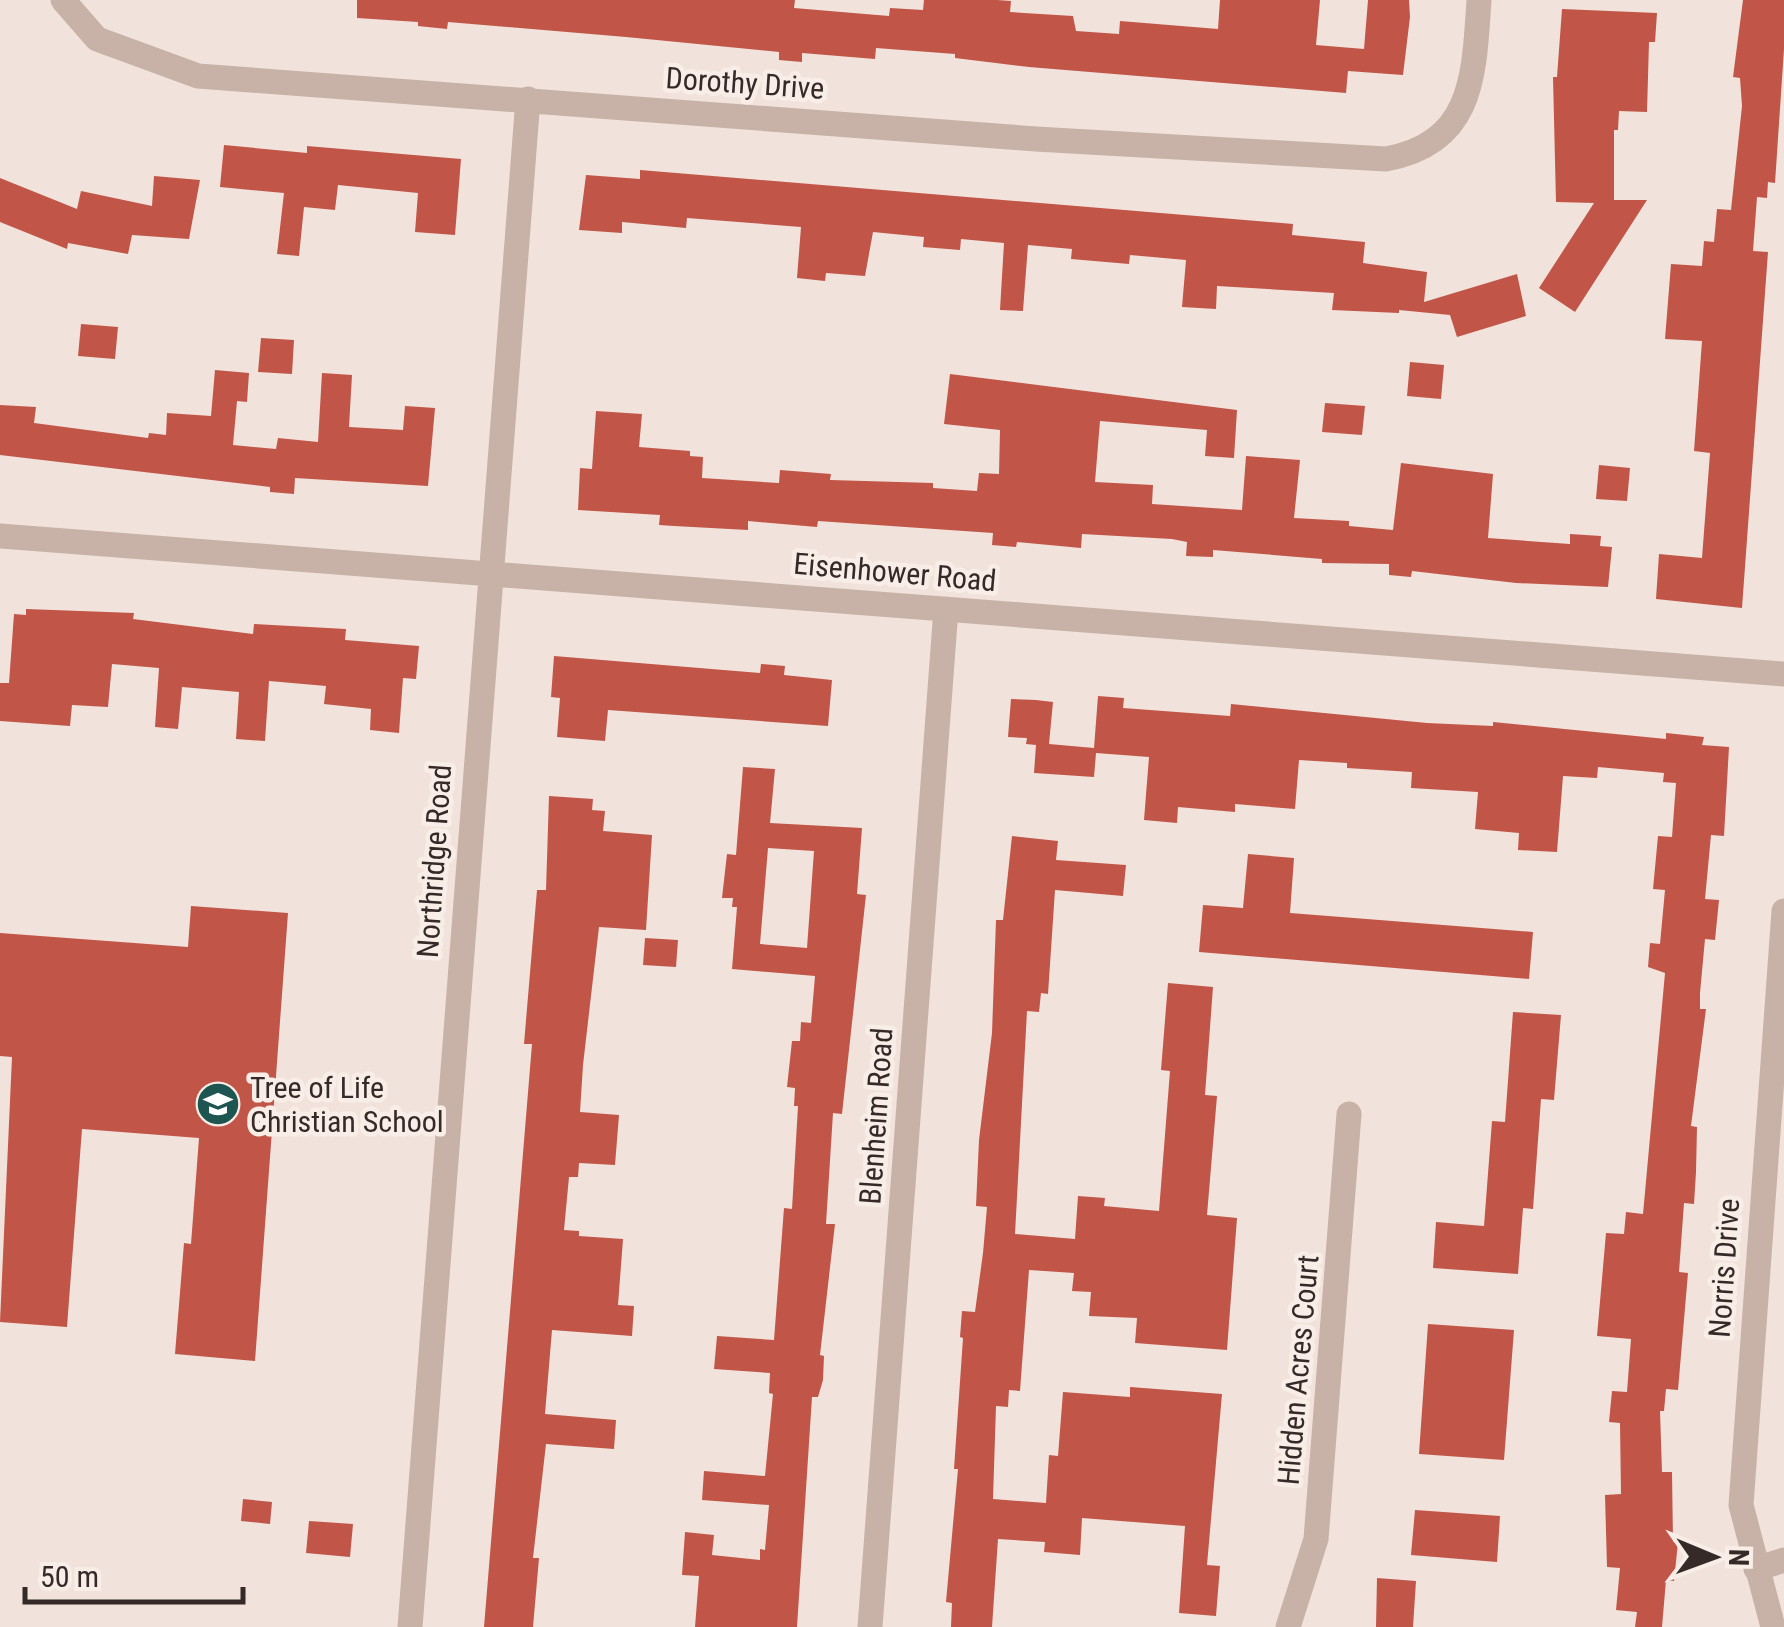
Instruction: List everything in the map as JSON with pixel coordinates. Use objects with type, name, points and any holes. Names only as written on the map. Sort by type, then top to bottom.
[{"type":"street","name":"Dorothy Drive","points":[[63,0],[97,39],[198,76],[1359,159],[1418,154],[1442,138],[1464,101],[1473,67],[1479,0]]},
{"type":"street","name":"Northridge Road","points":[[410,1627],[528,99]]},
{"type":"street","name":"Eisenhower Road","points":[[0,536],[1784,674]]},
{"type":"street","name":"Blenheim Road","points":[[870,1627],[946,609]]},
{"type":"street","name":"Norris Drive","points":[[1773,1627],[1741,1504],[1784,911]]},
{"type":"street","name":"Hidden Acres Court","points":[[1288,1627],[1316,1539],[1349,1114]]},
{"type":"street","points":[[1756,1569],[1784,1560]]},
{"type":"building","points":[[357,0],[795,0],[794,8],[889,16],[890,8],[923,10],[924,0],[997,0],[1011,1],[1010,12],[1073,16],[1076,31],[1119,34],[1120,21],[1218,29],[1220,0],[1320,0],[1316,45],[1364,49],[1368,0],[1409,0],[1410,17],[1403,75],[1348,71],[1346,93],[1029,67],[955,58],[955,54],[876,48],[875,59],[802,53],[802,62],[779,60],[779,52],[626,37],[448,22],[447,29],[418,26],[418,22],[357,18]]},
{"type":"building","points":[[1743,0],[1784,0],[1784,49],[1775,183],[1768,182],[1767,198],[1757,197],[1753,251],[1768,252],[1742,608],[1656,599],[1659,554],[1702,558],[1710,453],[1694,451],[1702,341],[1665,339],[1671,264],[1702,266],[1704,241],[1714,242],[1717,209],[1731,210],[1742,106],[1740,78],[1733,77]]},
{"type":"building","points":[[1562,9],[1657,13],[1655,42],[1649,42],[1647,112],[1619,111],[1618,130],[1614,130],[1614,200],[1647,200],[1575,312],[1539,288],[1594,203],[1556,202],[1553,77],[1557,77]]},
{"type":"building","points":[[224,145],[307,153],[307,146],[461,159],[455,235],[415,232],[418,193],[338,185],[335,210],[304,207],[299,256],[277,254],[284,193],[220,187]]},
{"type":"building","points":[[640,170],[1293,224],[1292,235],[1365,242],[1363,263],[1427,272],[1424,302],[1517,274],[1526,316],[1457,337],[1450,315],[1332,310],[1334,293],[1217,286],[1216,309],[1182,307],[1186,260],[1130,255],[1129,264],[1071,259],[1072,249],[1028,245],[1023,311],[1000,310],[1004,243],[961,239],[960,250],[923,247],[924,237],[873,232],[865,276],[826,273],[825,281],[797,278],[801,227],[687,218],[686,228],[622,222],[622,233],[579,230],[586,175],[640,179]]},
{"type":"building","points":[[154,176],[200,180],[189,239],[132,235],[128,254],[68,243],[67,249],[0,222],[0,178],[77,209],[81,191],[152,206]]},
{"type":"building","points":[[81,324],[118,327],[115,359],[78,356]]},
{"type":"building","points":[[261,338],[294,340],[292,374],[258,372]]},
{"type":"building","points":[[1410,362],[1444,365],[1441,399],[1407,396]]},
{"type":"building","points":[[215,370],[249,373],[247,402],[237,401],[233,445],[276,449],[278,438],[318,442],[322,373],[352,375],[349,427],[403,430],[405,406],[435,408],[428,486],[295,478],[294,494],[270,492],[270,487],[0,455],[0,405],[36,407],[34,423],[148,438],[149,433],[166,435],[167,413],[211,416]]},
{"type":"building","points":[[950,374],[1237,410],[1234,458],[1205,456],[1207,430],[1100,421],[1095,482],[1153,485],[1152,504],[1242,510],[1246,456],[1300,460],[1294,518],[1349,521],[1349,526],[1393,530],[1401,463],[1493,474],[1488,538],[1570,544],[1570,534],[1601,536],[1600,546],[1612,547],[1608,587],[1516,583],[1412,571],[1411,577],[1389,575],[1389,564],[1322,563],[1322,559],[1213,550],[1213,557],[1186,556],[1187,542],[1172,539],[1082,534],[1081,548],[1017,542],[1016,547],[992,545],[993,533],[818,521],[817,527],[748,521],[748,530],[674,526],[659,525],[660,515],[578,510],[580,468],[592,469],[596,411],[642,414],[639,447],[690,451],[690,456],[703,457],[702,478],[779,483],[780,470],[831,474],[830,480],[933,483],[933,488],[977,491],[979,473],[999,474],[1000,430],[944,424]]},
{"type":"building","points":[[1325,403],[1365,406],[1362,435],[1322,432]]},
{"type":"building","points":[[1599,465],[1630,468],[1627,501],[1596,499]]},
{"type":"building","points":[[26,609],[134,613],[133,619],[253,634],[254,624],[346,629],[345,640],[419,646],[416,679],[403,678],[399,733],[370,730],[371,709],[324,704],[326,686],[269,681],[265,741],[236,739],[239,692],[182,687],[178,729],[155,727],[159,668],[112,664],[108,707],[72,705],[70,726],[0,721],[0,683],[9,683],[14,614],[26,615]]},
{"type":"building","points":[[554,656],[760,673],[761,664],[785,666],[784,675],[832,680],[828,726],[608,710],[605,741],[557,737],[560,698],[551,697]]},
{"type":"building","points":[[1098,696],[1124,698],[1123,708],[1230,716],[1231,704],[1427,723],[1493,726],[1493,722],[1666,739],[1666,733],[1704,737],[1702,745],[1729,747],[1724,836],[1711,835],[1705,899],[1719,900],[1715,940],[1705,939],[1700,993],[1700,1009],[1706,1009],[1691,1126],[1697,1127],[1694,1204],[1684,1203],[1679,1272],[1688,1273],[1678,1390],[1666,1389],[1664,1411],[1660,1411],[1662,1472],[1672,1472],[1673,1542],[1678,1542],[1674,1581],[1666,1580],[1662,1627],[1635,1627],[1637,1612],[1616,1610],[1620,1568],[1607,1567],[1605,1495],[1621,1494],[1620,1423],[1609,1422],[1612,1391],[1627,1392],[1631,1339],[1597,1336],[1606,1233],[1624,1234],[1626,1212],[1643,1214],[1665,973],[1648,967],[1650,943],[1660,944],[1665,890],[1653,889],[1658,836],[1672,837],[1676,783],[1663,782],[1664,773],[1598,767],[1597,778],[1563,776],[1557,852],[1518,850],[1519,833],[1475,829],[1478,792],[1411,788],[1412,772],[1347,768],[1347,763],[1299,760],[1295,809],[1235,804],[1235,812],[1178,807],[1177,823],[1144,820],[1149,757],[1096,753],[1094,777],[1034,773],[1036,745],[1026,744],[1027,738],[1008,737],[1011,699],[1053,702],[1049,744],[1094,748]]},
{"type":"building","points":[[743,767],[775,769],[770,823],[862,828],[857,894],[866,895],[842,1114],[833,1113],[826,1224],[835,1224],[820,1355],[824,1356],[823,1380],[818,1397],[812,1397],[797,1627],[695,1627],[699,1576],[682,1575],[685,1532],[714,1535],[712,1555],[760,1560],[760,1549],[765,1550],[769,1505],[702,1500],[704,1471],[765,1476],[773,1394],[769,1393],[770,1373],[714,1369],[717,1336],[774,1340],[784,1208],[792,1209],[798,1106],[794,1106],[795,1088],[787,1087],[792,1041],[800,1041],[801,1022],[811,1023],[815,976],[732,969],[737,907],[732,907],[733,898],[722,898],[727,854],[736,855]],"holes":[[[768,848],[814,851],[807,948],[760,944]]]},
{"type":"building","points":[[549,796],[593,799],[592,810],[605,811],[603,831],[652,835],[646,930],[599,927],[583,1065],[580,1112],[619,1115],[615,1165],[579,1163],[578,1177],[569,1177],[564,1230],[579,1231],[579,1236],[623,1239],[618,1305],[634,1306],[632,1336],[552,1330],[545,1414],[616,1420],[614,1449],[546,1444],[533,1558],[539,1558],[533,1627],[484,1627],[532,1044],[524,1044],[537,890],[546,890]]},
{"type":"building","points":[[1012,836],[1058,841],[1056,860],[1126,865],[1123,896],[1055,890],[1048,994],[1041,993],[1039,1012],[1027,1011],[1015,1234],[1075,1239],[1078,1196],[1105,1198],[1104,1206],[1159,1211],[1170,1071],[1161,1070],[1168,983],[1213,987],[1205,1095],[1217,1096],[1207,1215],[1237,1218],[1227,1350],[1135,1343],[1137,1318],[1089,1316],[1091,1292],[1072,1291],[1074,1273],[1029,1270],[1020,1391],[1009,1390],[1008,1407],[996,1406],[993,1499],[1046,1503],[1049,1455],[1058,1456],[1063,1392],[1130,1397],[1130,1387],[1222,1394],[1207,1565],[1220,1566],[1216,1616],[1179,1613],[1185,1526],[1082,1518],[1080,1555],[1044,1552],[1045,1542],[998,1539],[992,1627],[951,1627],[952,1603],[946,1602],[958,1469],[954,1469],[962,1311],[975,1312],[983,1253],[987,1207],[976,1206],[979,1140],[992,1033],[996,920],[1003,920]]},
{"type":"building","points":[[1248,854],[1294,858],[1290,913],[1533,932],[1529,979],[1199,952],[1203,905],[1243,908]]},
{"type":"building","points":[[191,906],[288,913],[255,1361],[175,1354],[184,1243],[191,1244],[199,1138],[82,1129],[67,1327],[0,1322],[12,1057],[0,1056],[0,933],[188,947]]},
{"type":"building","points":[[645,938],[678,940],[676,967],[643,965]]},
{"type":"building","points":[[1513,1012],[1561,1015],[1554,1100],[1541,1099],[1533,1209],[1523,1208],[1518,1274],[1433,1268],[1436,1222],[1484,1226],[1492,1121],[1505,1122]]},
{"type":"building","points":[[1428,1324],[1514,1330],[1504,1460],[1419,1454]]},
{"type":"building","points":[[243,1499],[272,1502],[270,1524],[241,1521]]},
{"type":"building","points":[[1415,1510],[1500,1516],[1497,1562],[1411,1555]]},
{"type":"building","points":[[309,1521],[353,1524],[350,1557],[306,1553]]},
{"type":"building","points":[[1377,1578],[1416,1581],[1413,1627],[1376,1627]]},
{"type":"place","name":"Tree of Life Christian School","points":[[218,1104]]}]
